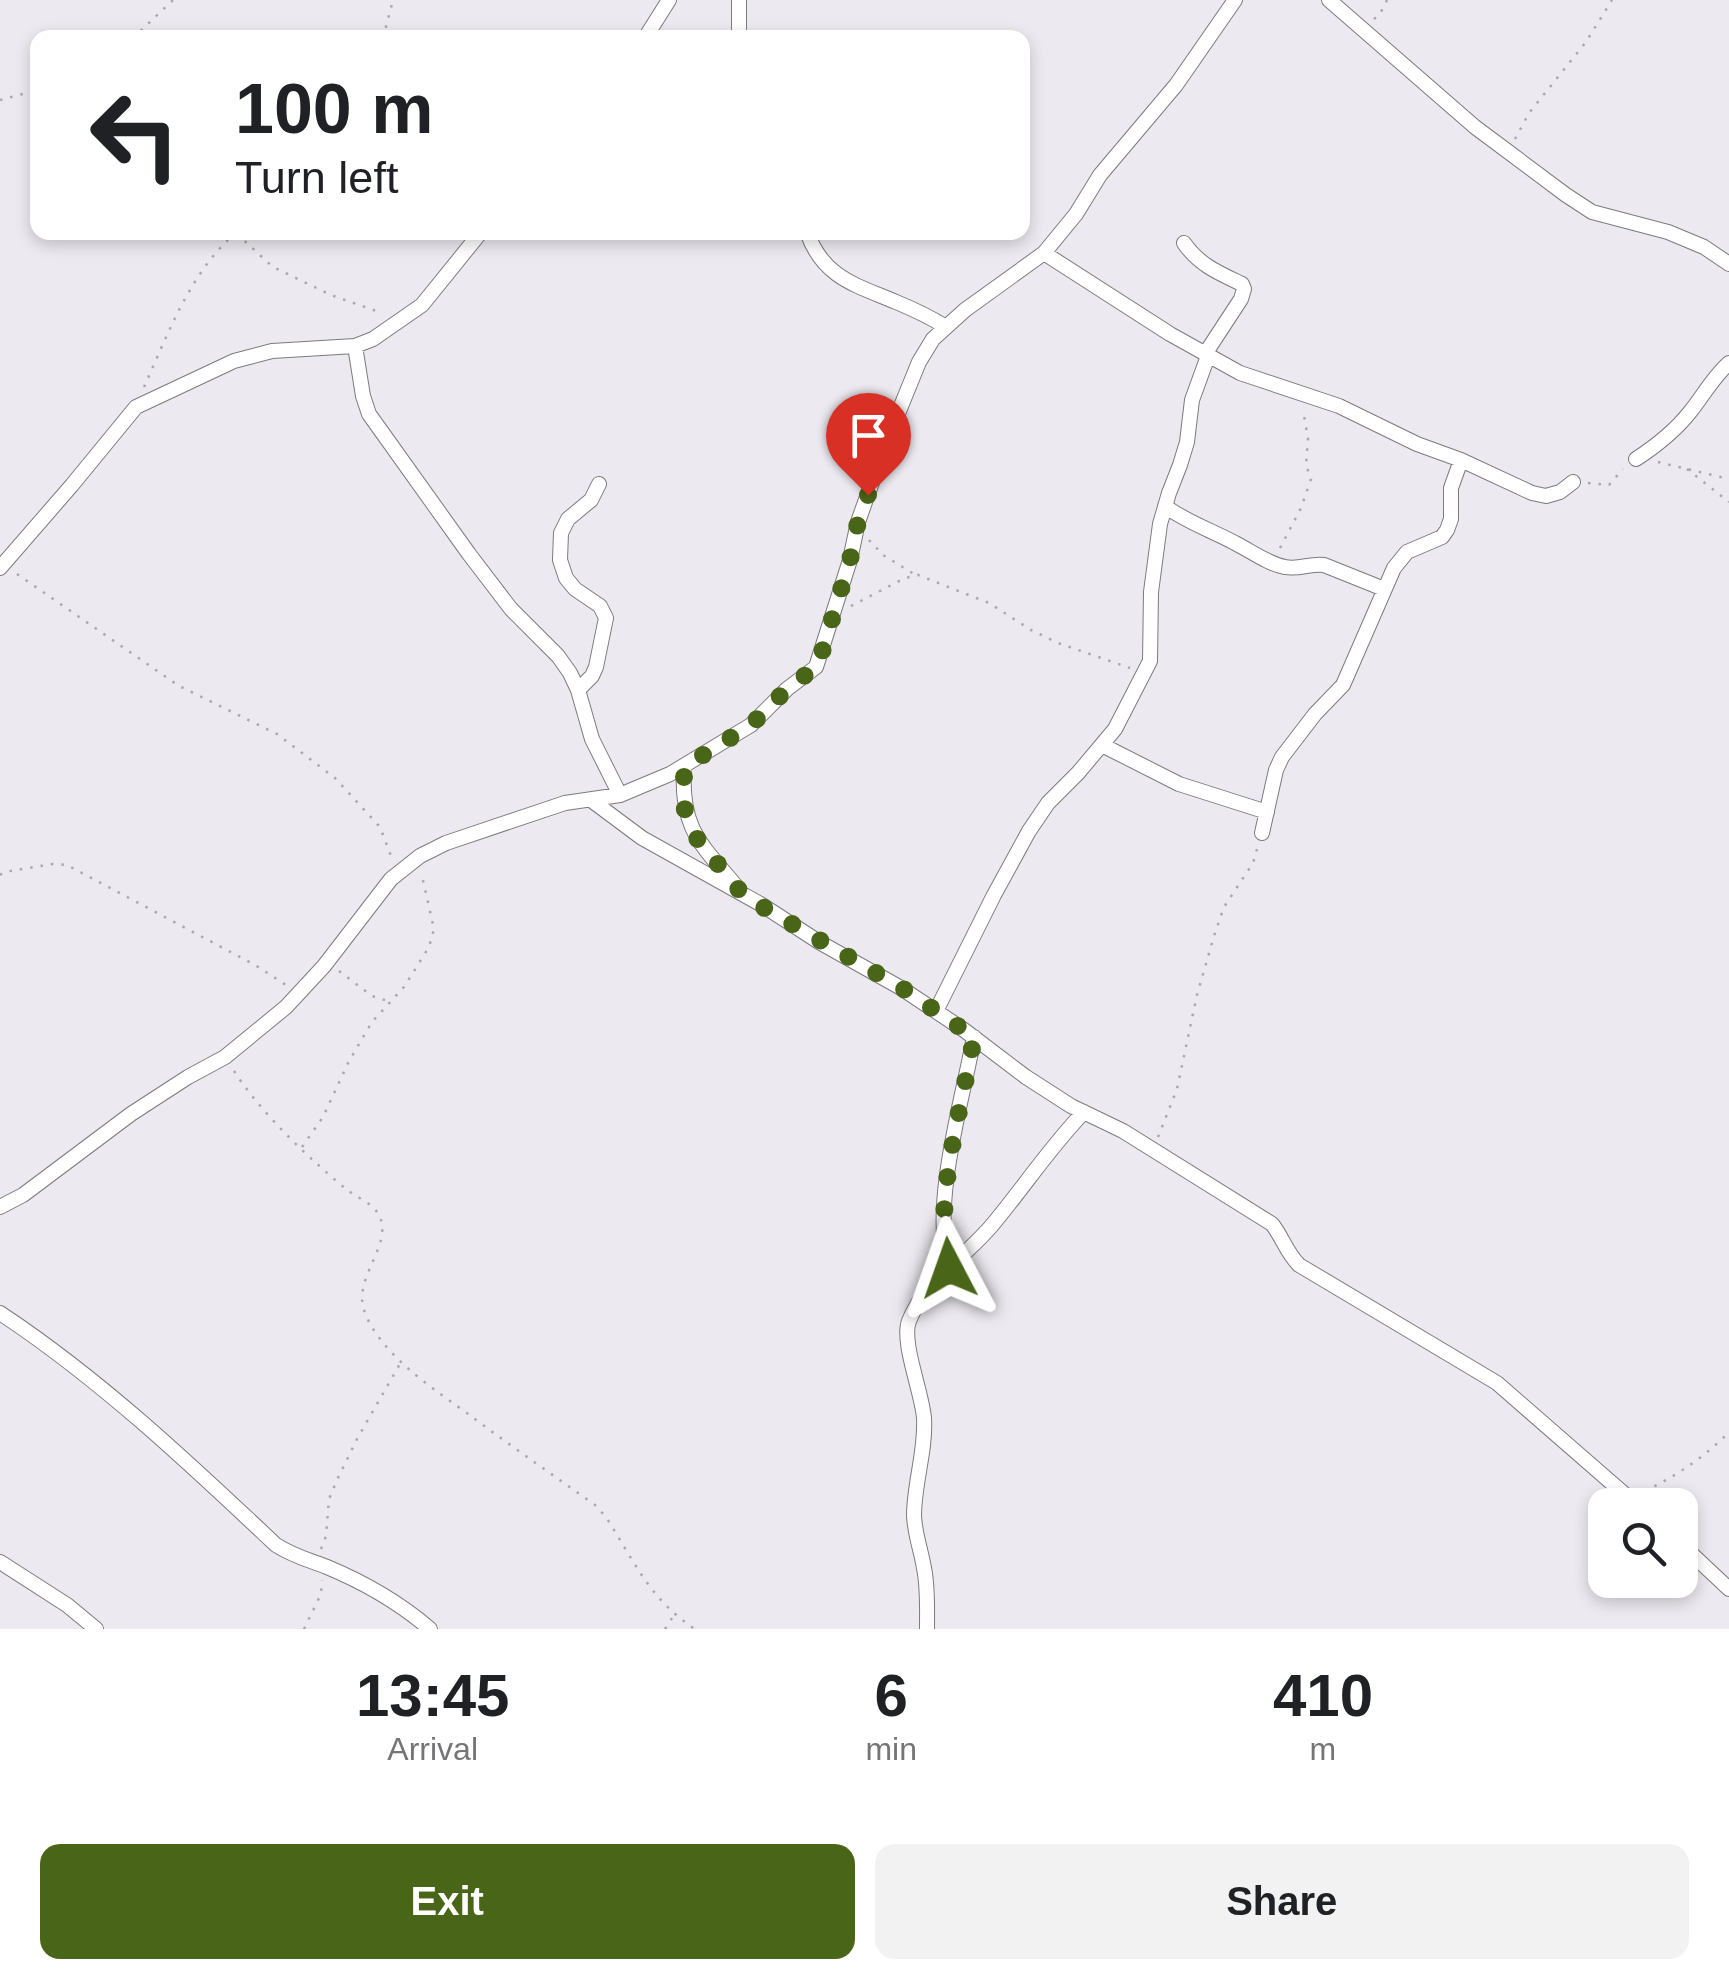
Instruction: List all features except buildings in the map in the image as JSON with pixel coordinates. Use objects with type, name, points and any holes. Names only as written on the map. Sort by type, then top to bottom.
[{"type":"street","points":[[650,30],[669,0]]},
{"type":"street","points":[[739,0],[739,30]]},
{"type":"street","points":[[0,1207],[23,1196],[131,1114],[224,1057],[300,994],[392,879],[420,856],[446,843],[548,809],[620,795],[684,767],[751,725],[816,667],[858,522],[920,362],[934,339],[965,310],[1044,253],[1112,161],[1176,85],[1235,0]]},
{"type":"street","points":[[1329,0],[1474,127],[1592,212],[1668,232],[1704,247],[1729,264]]},
{"type":"street","points":[[2,566],[136,407],[234,361],[272,351],[355,346],[373,339],[422,305],[475,240]]},
{"type":"street","points":[[810,240],[837,276],[946,327]]},
{"type":"street","points":[[936,1011],[1030,831],[1048,803],[1114,729],[1150,661],[1153,568],[1165,506],[1187,442],[1192,400],[1207,355],[1244,289],[1242,284],[1208,267],[1184,243]]},
{"type":"street","points":[[1044,253],[1240,372],[1339,406],[1532,493],[1546,496],[1573,482]]},
{"type":"street","points":[[355,346],[370,414],[469,554],[524,624],[570,673],[592,739],[620,795]]},
{"type":"street","points":[[1636,460],[1688,415],[1729,363]]},
{"type":"street","points":[[1262,833],[1282,757],[1343,685],[1394,568],[1407,552],[1433,542],[1447,530],[1452,488],[1461,460]]},
{"type":"street","points":[[578,690],[596,667],[606,618],[600,606],[574,589],[566,578],[560,560],[561,533],[568,519],[591,500],[599,484]]},
{"type":"street","points":[[1165,506],[1282,567],[1324,565],[1384,589]]},
{"type":"street","points":[[1102,745],[1179,784],[1267,812]]},
{"type":"street","points":[[684,767],[684,807],[695,836],[744,896]]},
{"type":"street","points":[[591,800],[642,838],[902,988],[1026,1077],[1123,1131],[1272,1224],[1288,1254],[1299,1265],[1498,1382],[1618,1488]]},
{"type":"street","points":[[949,1268],[944,1252],[946,1193],[953,1137],[974,1037]]},
{"type":"street","points":[[926,1629],[925,1570],[914,1522],[924,1418],[906,1334],[909,1320],[930,1285],[992,1226],[1057,1140],[1084,1112]]},
{"type":"street","points":[[0,1313],[129,1411],[276,1545],[399,1606],[430,1629]]},
{"type":"street","points":[[1698,1560],[1729,1589]]},
{"type":"street","points":[[0,1562],[67,1605],[96,1629]]},
{"type":"path","points":[[141,30],[172,0]]},
{"type":"path","points":[[385,30],[393,0]]},
{"type":"path","points":[[1351,20],[1375,18],[1388,0]]},
{"type":"path","points":[[1511,154],[1517,132],[1529,113],[1586,42],[1612,0]]},
{"type":"path","points":[[0,100],[30,92]]},
{"type":"path","points":[[136,407],[176,314],[206,262],[229,240]]},
{"type":"path","points":[[244,240],[273,267],[331,295],[402,320]]},
{"type":"path","points":[[1272,562],[1301,508],[1311,479],[1306,464],[1308,438],[1302,393]]},
{"type":"path","points":[[1573,482],[1608,485],[1636,460],[1729,479]]},
{"type":"path","points":[[1687,469],[1729,502]]},
{"type":"path","points":[[858,522],[882,555],[915,575],[989,602],[1058,643],[1146,672]]},
{"type":"path","points":[[2,566],[59,601],[179,686],[277,734],[336,778],[380,827],[389,847],[392,879]]},
{"type":"path","points":[[833,618],[915,575]]},
{"type":"path","points":[[1154,1151],[1180,1078],[1196,995],[1214,936],[1224,907],[1253,863],[1262,833]]},
{"type":"path","points":[[301,1149],[323,1117],[372,1022],[392,1002],[429,947],[434,930],[420,856]]},
{"type":"path","points":[[0,875],[52,864],[66,865],[256,965],[300,994]]},
{"type":"path","points":[[340,971],[372,996],[392,1002]]},
{"type":"path","points":[[224,1057],[301,1149],[380,1217],[379,1242],[362,1284],[361,1297],[371,1324],[401,1362],[440,1395],[595,1505],[658,1600],[696,1629]]},
{"type":"path","points":[[304,1629],[321,1594],[317,1564],[326,1536],[330,1499],[357,1438],[401,1362]]},
{"type":"path","points":[[1656,1488],[1716,1446],[1729,1432]]},
{"type":"path","points":[[665,1629],[674,1614]]},
{"type":"route","points":[[868,495],[819,662],[751,725],[684,767],[684,807],[695,836],[744,896],[902,988],[974,1037],[953,1137],[946,1193],[944,1252],[949,1268]]}]
